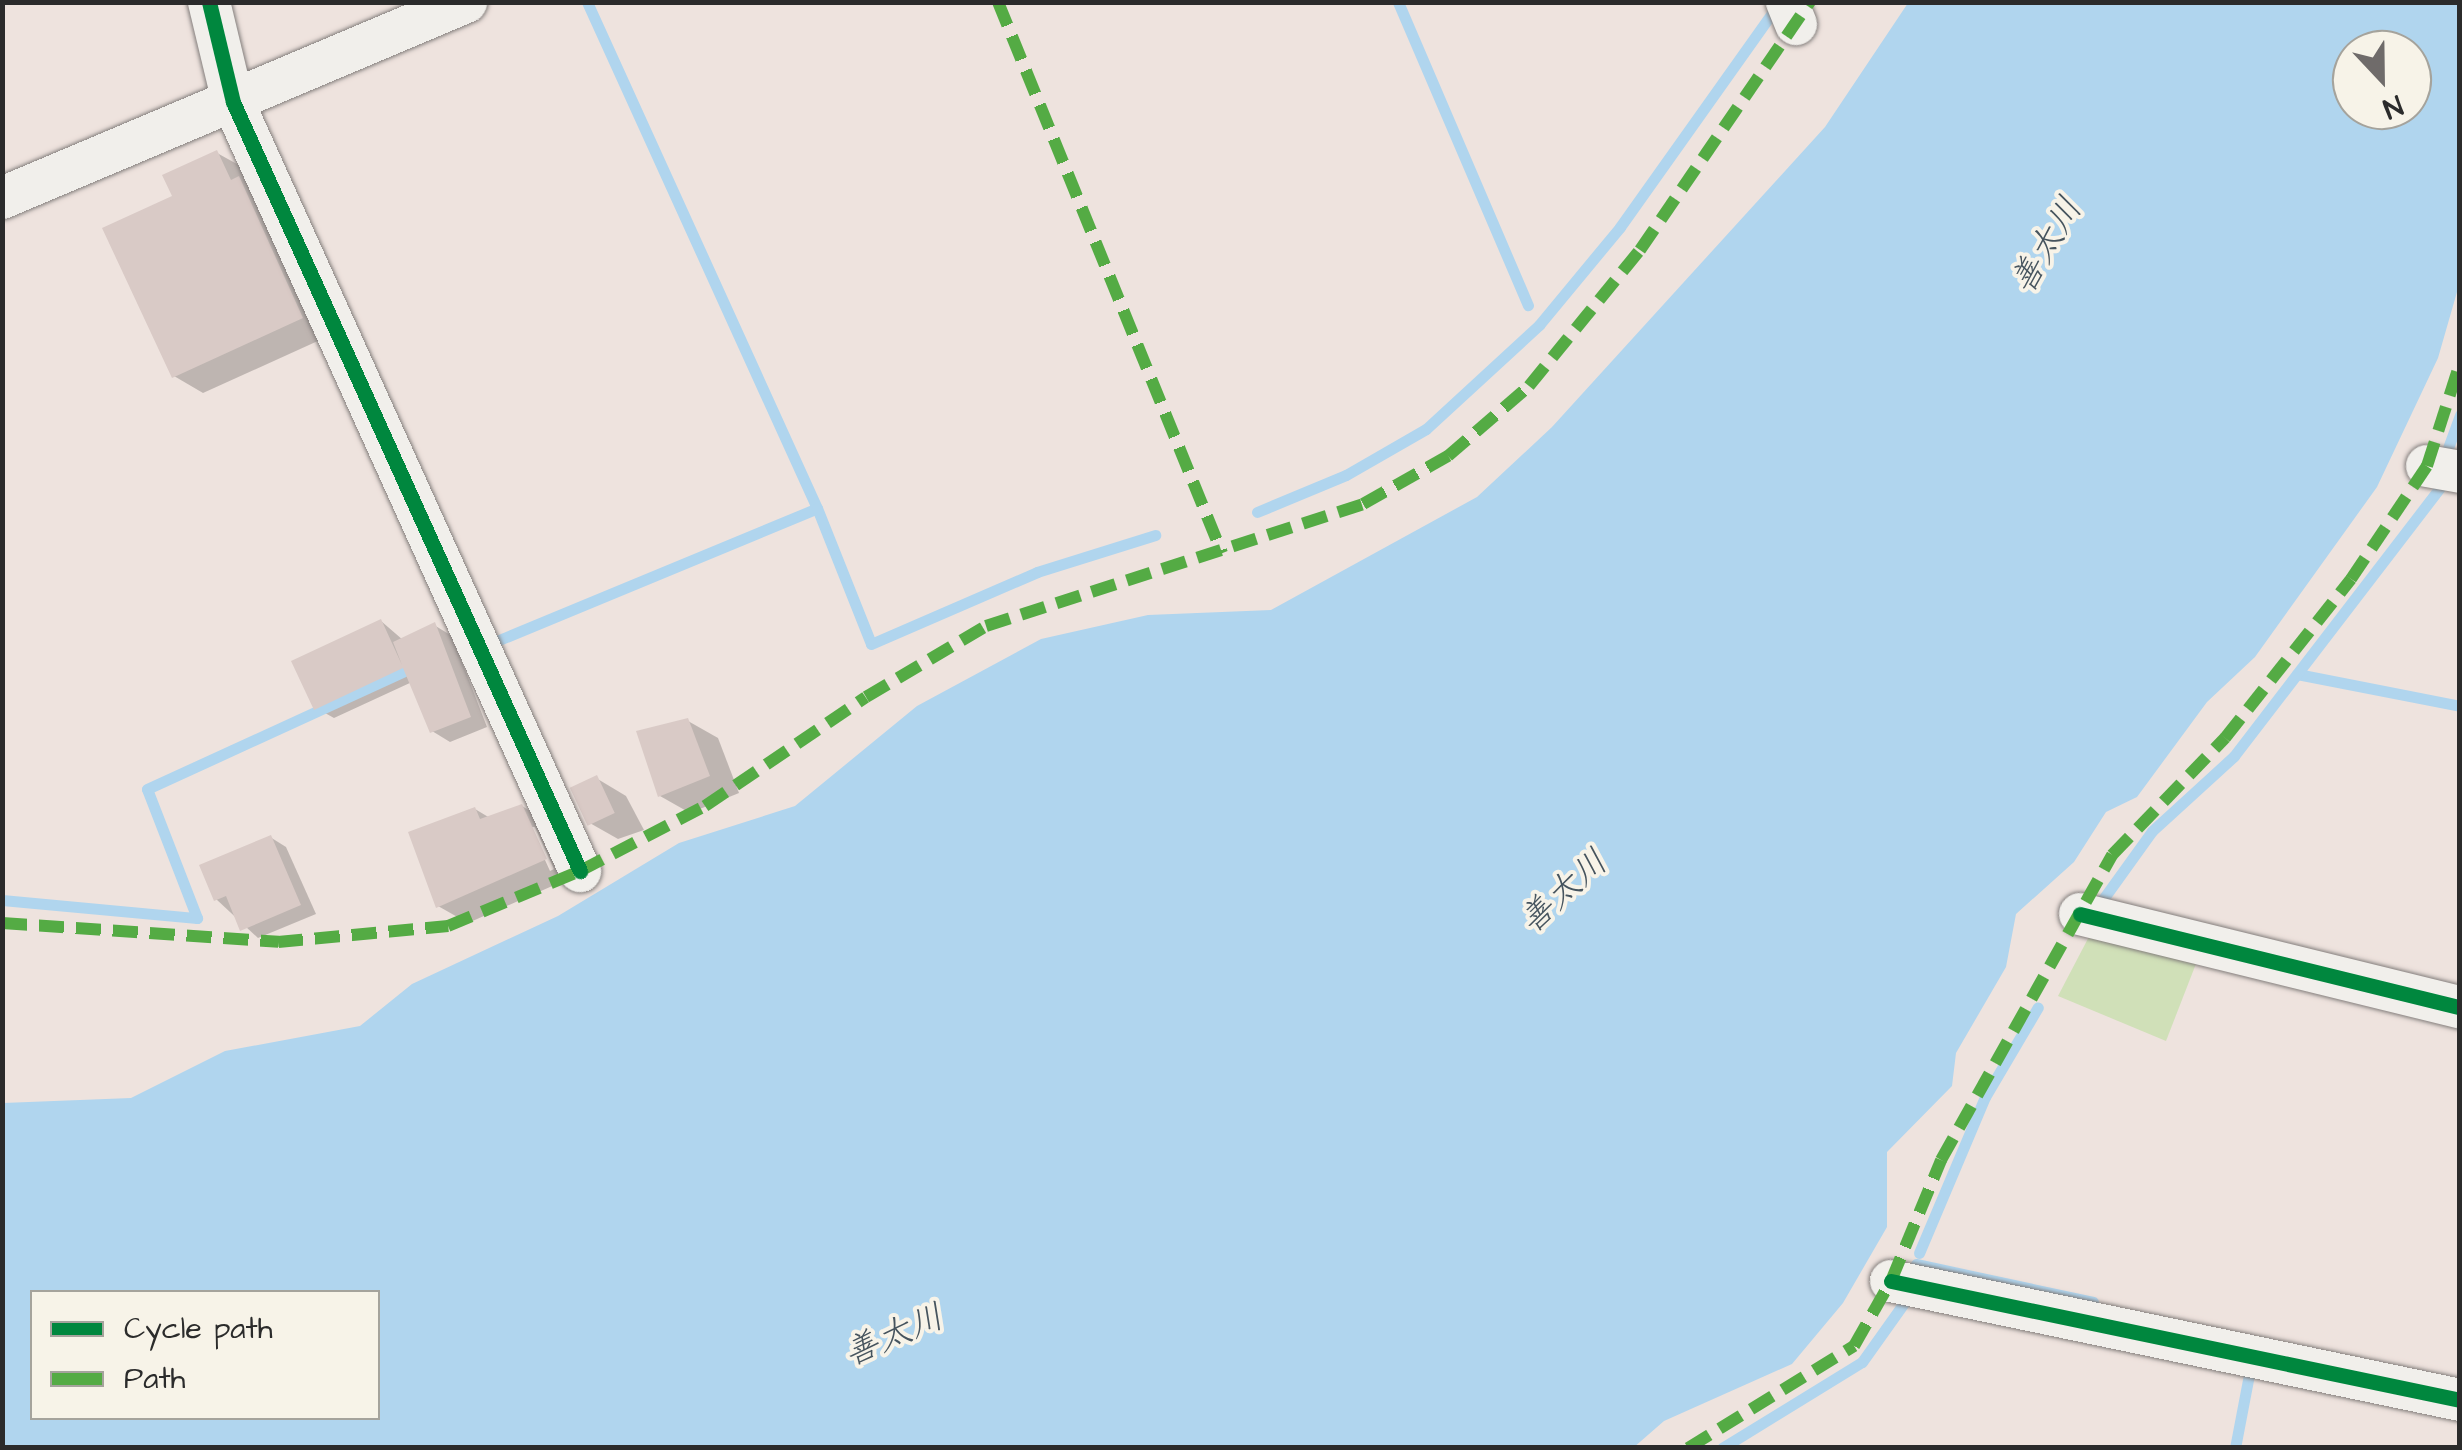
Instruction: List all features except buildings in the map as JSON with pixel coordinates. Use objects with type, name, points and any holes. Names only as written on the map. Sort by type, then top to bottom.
[{"type":"street","points":[[210,2],[233,102],[580,871]]},
{"type":"street","points":[[2,198],[466,2]]},
{"type":"street","points":[[2080,914],[2460,1007]]},
{"type":"street","points":[[1891,1281],[2460,1400]]},
{"type":"green space","points":[[2093,929],[2199,956],[2166,1041],[2058,996]]},
{"type":"water","name":"善太川","points":[[1908,3],[2459,3],[2459,285],[2438,358],[2377,487],[2255,657],[2207,702],[2137,797],[2106,812],[2074,862],[2016,914],[2006,967],[1956,1053],[1952,1086],[1887,1152],[1887,1227],[1843,1303],[1792,1364],[1664,1421],[1633,1448],[3,1447],[3,1103],[131,1098],[225,1051],[360,1026],[412,984],[558,916],[679,843],[795,806],[917,706],[1041,639],[1148,615],[1271,610],[1477,497],[1552,427],[1825,127]]},
{"type":"waterway","points":[[587,2],[817,508]]},
{"type":"waterway","points":[[1398,2],[1528,305]]},
{"type":"waterway","points":[[1257,512],[1346,475],[1426,429],[1539,325],[1620,227],[1772,13]]},
{"type":"waterway","points":[[2444,459],[2460,415]]},
{"type":"waterway","points":[[2101,902],[2152,831],[2234,756],[2443,484]]},
{"type":"waterway","points":[[499,640],[817,508],[871,644],[1037,572],[1155,535]]},
{"type":"waterway","points":[[2,900],[197,918],[147,789],[414,667]]},
{"type":"waterway","points":[[2297,674],[2460,706]]},
{"type":"waterway","points":[[1919,1253],[1985,1097],[2038,1007]]},
{"type":"waterway","points":[[1916,1264],[2093,1302]]},
{"type":"waterway","points":[[1722,1448],[1862,1362],[1911,1293]]},
{"type":"waterway","points":[[2235,1448],[2251,1364]]},
{"type":"marked path","points":[[998,2],[1222,553]]},
{"type":"marked path","points":[[2,923],[278,942],[448,926],[580,871],[705,806],[866,697],[986,626],[1363,504],[1448,456],[1529,386],[1640,250],[1810,2]]},
{"type":"marked path","points":[[1688,1448],[1854,1346],[1891,1281],[1941,1160],[2112,855],[2225,738],[2351,579],[2427,466],[2460,363]]},
{"type":"cycle path","points":[[209,2],[233,102],[580,871]]},
{"type":"cycle path","points":[[2080,914],[2460,1007]]},
{"type":"cycle path","points":[[1891,1281],[2460,1400]]}]
